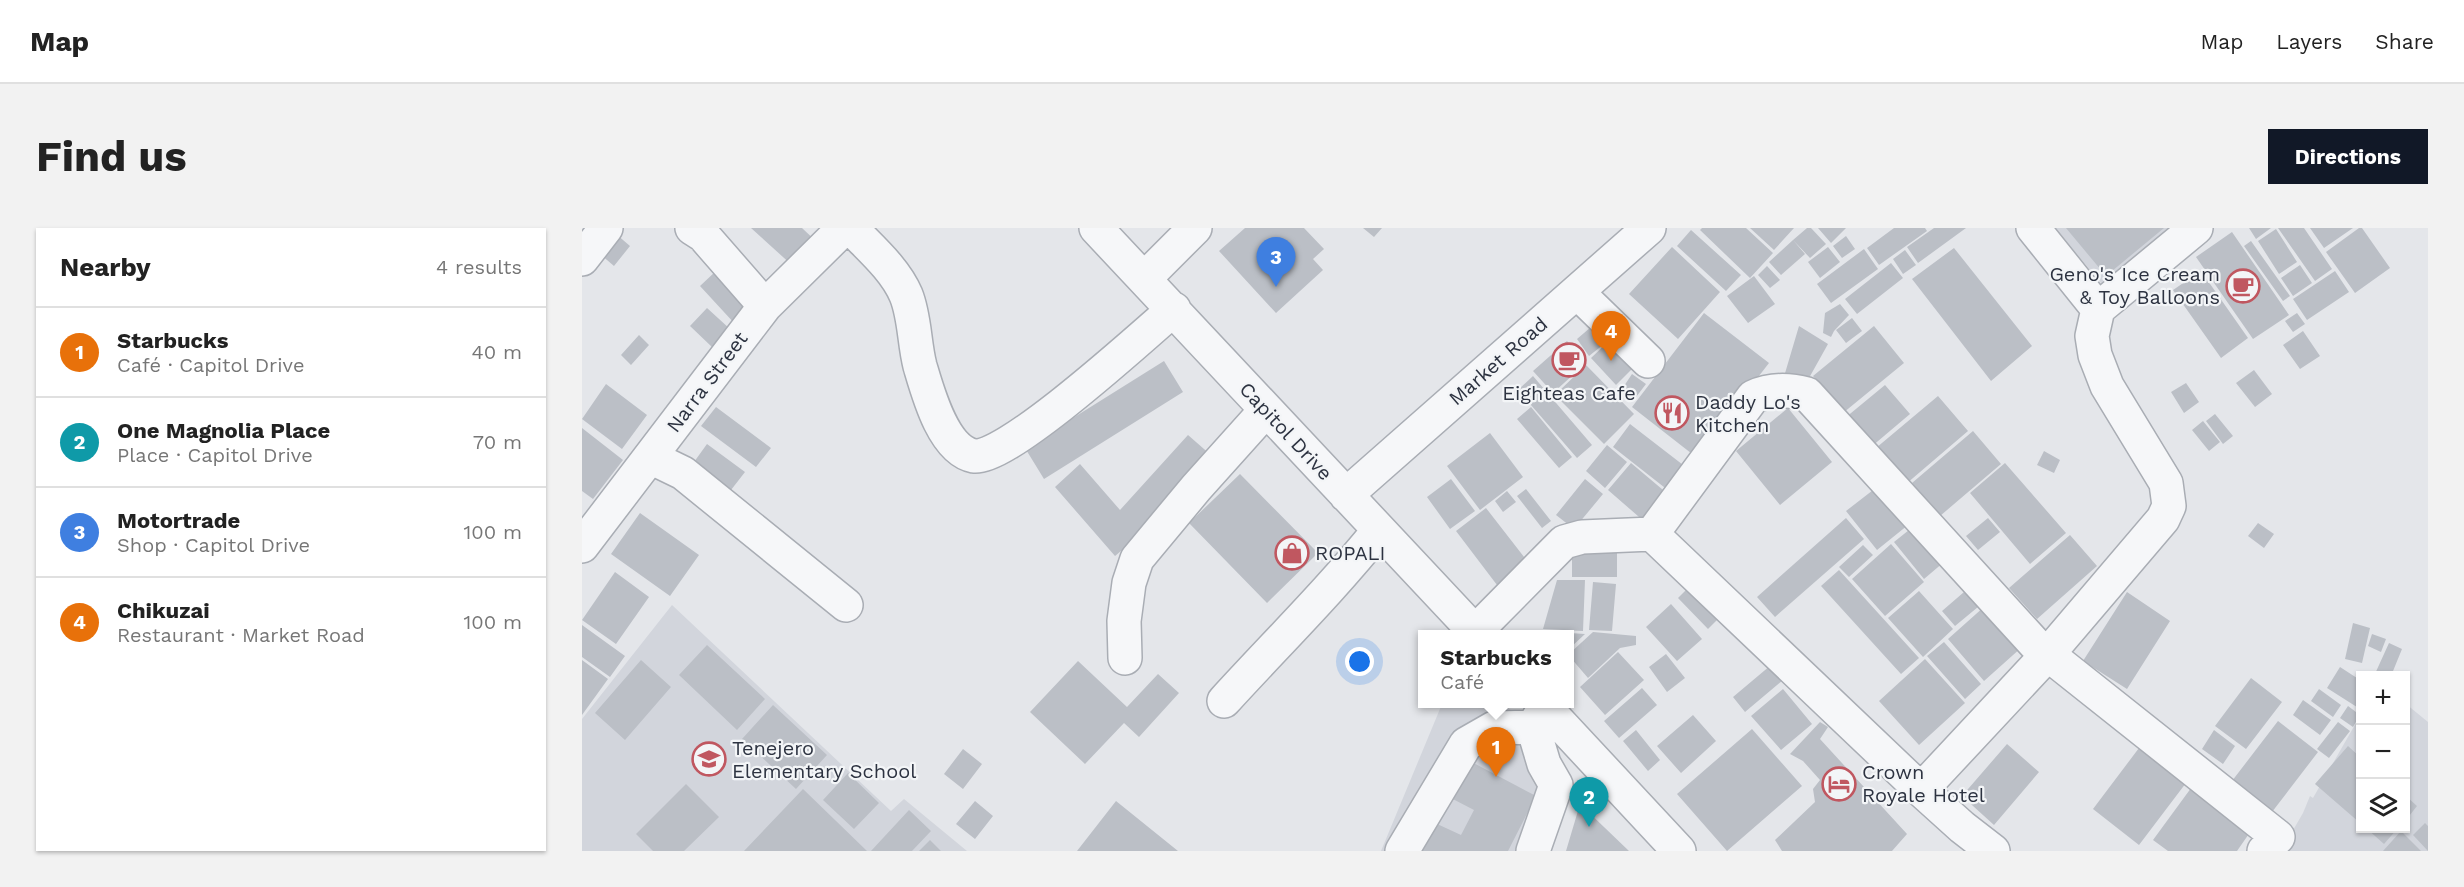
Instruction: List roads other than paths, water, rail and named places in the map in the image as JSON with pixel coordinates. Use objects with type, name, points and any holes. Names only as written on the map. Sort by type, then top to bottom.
[{"type":"street","points":[[582,259],[606,228]]},
{"type":"street","points":[[692,228],[703,235],[765,306]]},
{"type":"street","name":"Narra Street","points":[[582,546],[765,306],[844,228]]},
{"type":"street","points":[[851,228],[893,273],[906,295],[920,365],[943,430],[958,449],[974,456],[987,455],[1004,447],[1087,384],[1174,309]]},
{"type":"street","name":"Capitol Drive","points":[[1096,228],[1473,630]]},
{"type":"street","points":[[1144,279],[1195,228]]},
{"type":"street","name":"Market Road","points":[[1346,495],[1649,228]]},
{"type":"street","points":[[2033,228],[2098,309]]},
{"type":"street","points":[[1921,790],[2048,654],[2163,519],[2169,506],[2166,483],[2107,386],[2094,354],[2092,336],[2098,309],[2188,230]]},
{"type":"street","points":[[1577,292],[1648,361]]},
{"type":"street","points":[[1652,534],[1752,397],[1766,392],[1794,391],[1807,394],[2036,644],[2279,846]]},
{"type":"street","points":[[1125,658],[1124,621],[1129,583],[1137,559],[1196,488],[1266,410]]},
{"type":"street","points":[[650,458],[683,473],[846,605]]},
{"type":"street","points":[[1224,701],[1299,618],[1345,572],[1379,530]]},
{"type":"street","points":[[1479,630],[1564,542],[1582,537],[1652,534],[1921,790],[1993,851]]},
{"type":"street","points":[[1402,851],[1466,744],[1494,728],[1540,713]]},
{"type":"street","points":[[1533,851],[1556,785],[1544,764],[1540,713]]},
{"type":"street","points":[[1540,713],[1680,851]]},
{"type":"place","name":"Geno's Ice Cream & Toy Balloons","points":[[2243,286]]},
{"type":"place","name":"Motortrade","points":[[1276,287]]},
{"type":"place","name":"Eighteas Cafe","points":[[1569,360]]},
{"type":"place","name":"Chikuzai","points":[[1611,361]]},
{"type":"place","name":"Daddy Lo's Kitchen","points":[[1672,413]]},
{"type":"place","name":"ROPALI","points":[[1292,553]]},
{"type":"place","name":"Tenejero Elementary School","points":[[709,759]]},
{"type":"place","name":"Starbucks","points":[[1496,777]]},
{"type":"place","name":"Crown Royale Hotel","points":[[1839,784]]},
{"type":"place","name":"One Magnolia Place","points":[[1589,827]]}]
